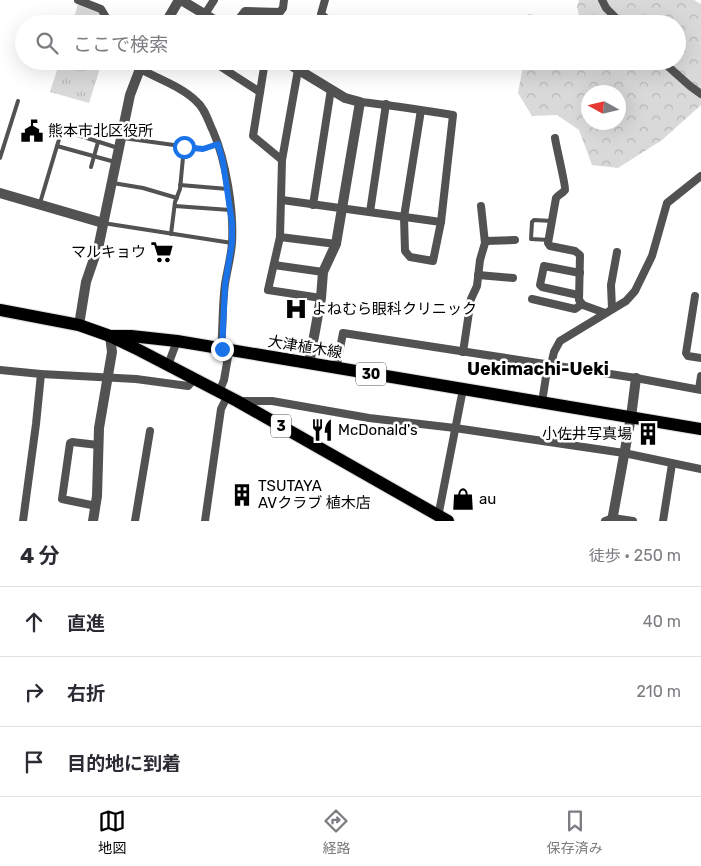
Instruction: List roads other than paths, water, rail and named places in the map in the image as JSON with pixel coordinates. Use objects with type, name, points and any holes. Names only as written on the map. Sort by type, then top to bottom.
[{"type":"main road","name":"3","points":[[0,310],[79,325],[110,336],[195,378],[441,519]]},
{"type":"main road","name":"大津植木線","points":[[110,336],[131,336],[177,341],[701,429]]},
{"type":"street","points":[[78,0],[101,9],[105,15]]},
{"type":"street","points":[[171,15],[180,0],[205,14],[214,0]]},
{"type":"street","points":[[242,15],[245,11],[280,12],[283,8],[284,0]]},
{"type":"street","points":[[322,15],[325,0]]},
{"type":"street","points":[[602,0],[606,8],[613,15]]},
{"type":"street","points":[[79,325],[86,282],[99,244],[130,96],[139,70]]},
{"type":"street","points":[[148,70],[197,101],[205,113],[218,144],[228,189],[232,243],[225,285],[224,380],[228,397],[221,409],[205,521]]},
{"type":"street","points":[[226,70],[260,92]]},
{"type":"street","points":[[264,70],[253,136],[282,160]]},
{"type":"street","points":[[321,298],[268,290],[280,237],[282,160],[298,70],[345,98],[360,102],[386,104],[453,115],[441,222],[433,260],[410,257],[405,251],[404,217],[421,110]]},
{"type":"street","points":[[672,70],[701,94]]},
{"type":"street","points":[[313,205],[331,89]]},
{"type":"street","points":[[309,364],[321,298],[323,272],[336,244],[360,102]]},
{"type":"street","points":[[370,212],[386,104]]},
{"type":"street","points":[[555,138],[565,187],[564,192],[556,197],[549,240],[550,246],[578,253],[581,260],[579,300],[582,304],[608,311]]},
{"type":"street","points":[[542,402],[549,365],[560,341],[626,301],[635,291],[652,256],[666,203],[701,176]]},
{"type":"street","points":[[0,193],[103,224]]},
{"type":"street","points":[[282,200],[342,210],[441,222]]},
{"type":"street","points":[[463,352],[471,302],[477,286],[485,241],[481,206]]},
{"type":"street","points":[[280,237],[336,244]]},
{"type":"street","points":[[485,241],[514,240]]},
{"type":"street","points":[[608,311],[618,252]]},
{"type":"street","points":[[274,265],[323,272]]},
{"type":"street","points":[[578,295],[540,285],[544,266],[580,273]]},
{"type":"street","points":[[478,275],[512,278]]},
{"type":"street","points":[[695,296],[686,353],[688,356],[701,358]]},
{"type":"street","points":[[532,299],[575,309],[582,304]]},
{"type":"street","points":[[336,369],[343,333],[700,389],[701,376]]},
{"type":"street","points":[[93,521],[96,506],[99,428],[112,352],[110,336]]},
{"type":"street","points":[[168,365],[177,341]]},
{"type":"street","points":[[0,370],[136,380],[188,386],[195,378]]},
{"type":"street","points":[[23,521],[41,374]]},
{"type":"street","points":[[634,521],[610,520],[631,417],[636,378]]},
{"type":"street","points":[[441,519],[463,389]]},
{"type":"street","points":[[228,397],[272,401],[370,418],[455,428],[624,453],[701,469]]},
{"type":"street","points":[[136,521],[150,431]]},
{"type":"street","points":[[96,506],[62,499],[70,443],[98,445]]},
{"type":"street","points":[[663,521],[672,464]]},
{"type":"lane","points":[[0,158],[18,101]]},
{"type":"lane","points":[[39,206],[62,130],[119,148]]},
{"type":"lane","points":[[121,137],[203,149],[218,144]]},
{"type":"lane","points":[[90,167],[98,142]]},
{"type":"lane","points":[[57,146],[116,163]]},
{"type":"lane","points":[[171,234],[180,185],[184,147]]},
{"type":"lane","points":[[112,183],[148,189],[177,198]]},
{"type":"lane","points":[[180,185],[228,189]]},
{"type":"lane","points":[[175,206],[230,210]]},
{"type":"lane","points":[[549,240],[531,238],[532,222],[534,220],[552,221]]},
{"type":"lane","points":[[103,224],[232,243]]},
{"type":"place","name":"熊本市北区役所","points":[[32,131]]},
{"type":"place","name":"マルキョウ","points":[[162,252]]},
{"type":"place","name":"よねむら眼科クリニック","points":[[296,309]]},
{"type":"place","name":"McDonald's","points":[[322,430]]},
{"type":"place","name":"小佐井写真場","points":[[648,434]]},
{"type":"place","name":"TSUTAYA AVクラブ 植木店","points":[[242,495]]},
{"type":"place","name":"au","points":[[463,499]]},
{"type":"district","name":"Uekimachi-Ueki","points":[[538,369]]}]
